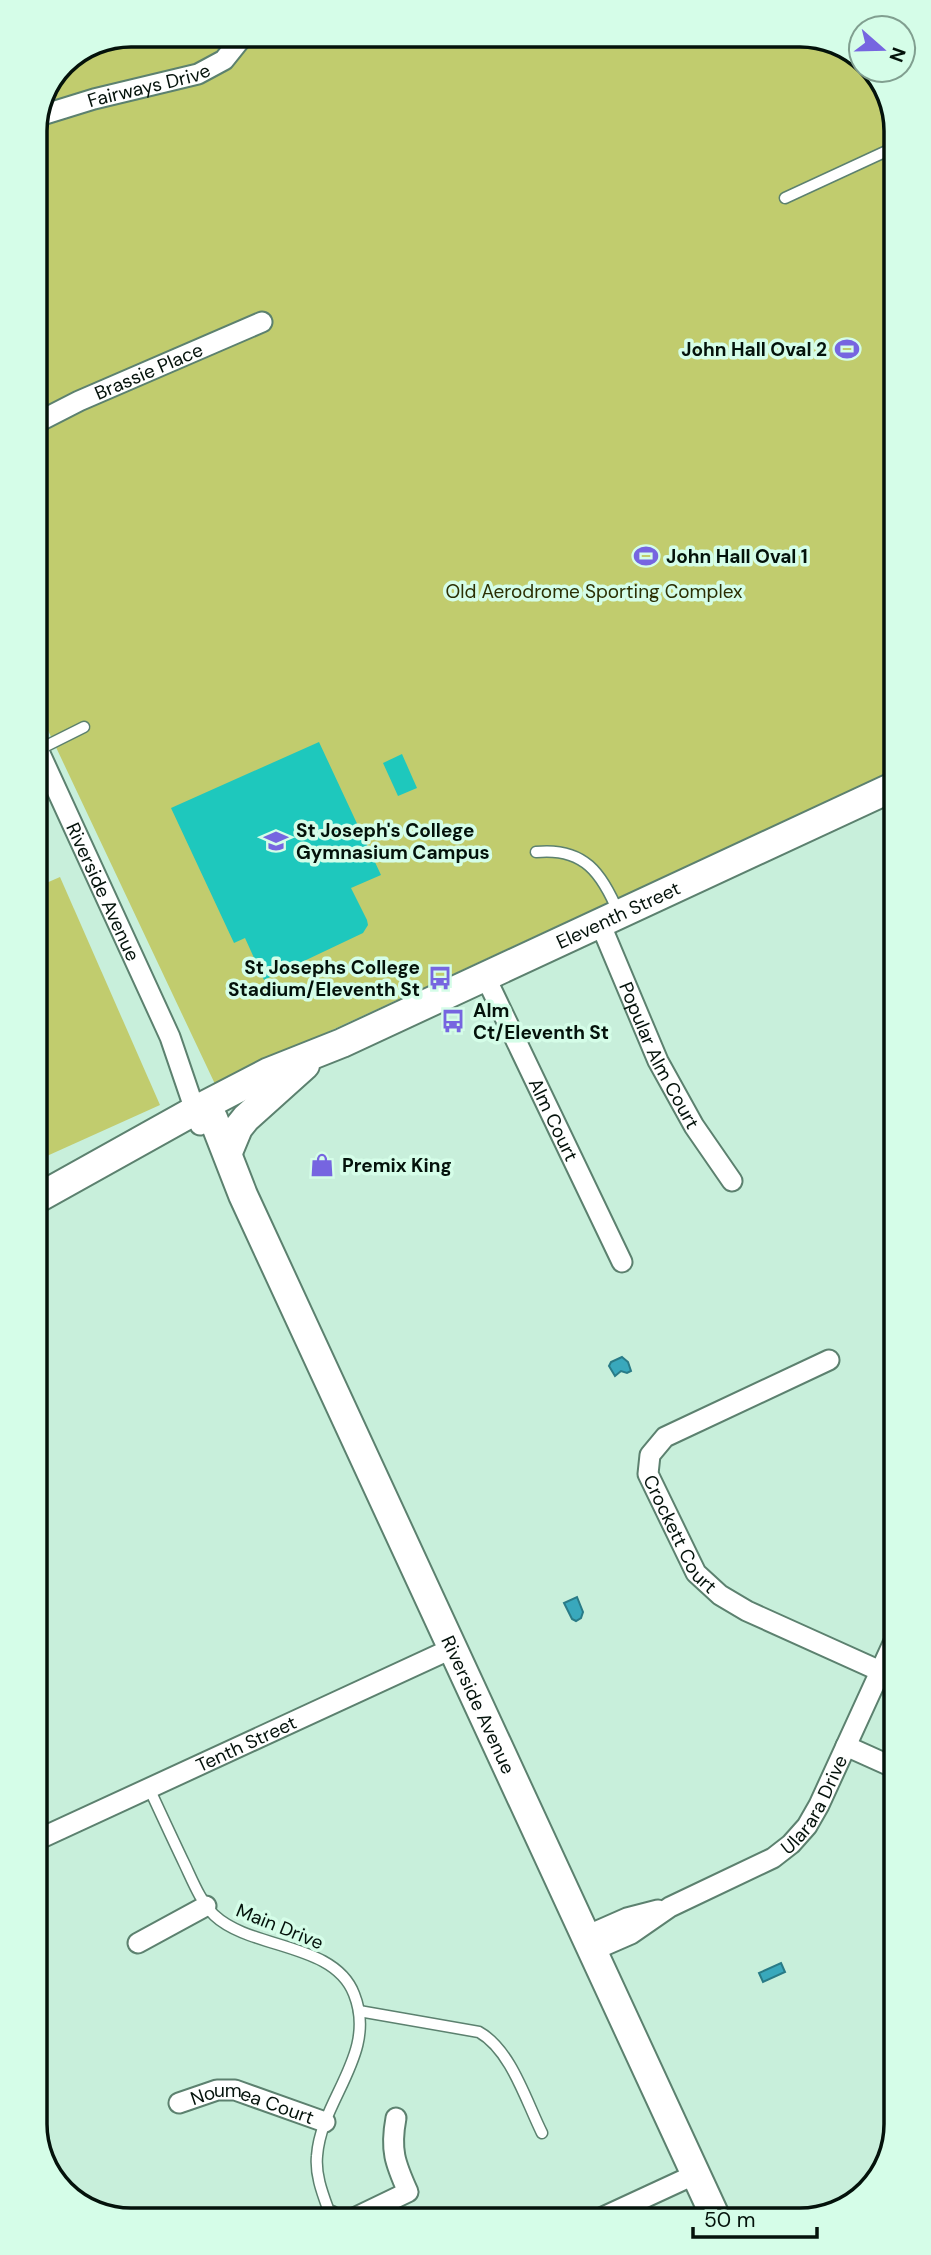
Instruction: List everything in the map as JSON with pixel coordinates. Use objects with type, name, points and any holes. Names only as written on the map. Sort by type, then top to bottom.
[{"type":"street","name":"Fairways Drive","points":[[49,113],[198,74],[224,60],[234,47]]},
{"type":"street","name":"Brassie Place","points":[[47,417],[262,322]]},
{"type":"street","name":"Riverside Avenue","points":[[47,771],[711,2208]]},
{"type":"street","name":"Eleventh Street","points":[[47,1196],[92,1179],[204,1114],[269,1072],[342,1043],[884,791]]},
{"type":"street","name":"Popular Alm Court","points":[[609,919],[658,1061],[694,1126],[732,1181]]},
{"type":"street","name":"Alm Court","points":[[485,976],[622,1262]]},
{"type":"street","name":"Eleventh Street","points":[[204,1114],[342,1043]]},
{"type":"street","points":[[228,1152],[238,1128],[246,1118],[307,1063]]},
{"type":"street","name":"Riverside Avenue","points":[[204,1114],[228,1152],[243,1195]]},
{"type":"street","name":"Crockett Court","points":[[829,1360],[665,1437],[650,1455],[648,1474],[696,1573],[706,1584],[747,1611],[880,1671]]},
{"type":"street","name":"Tenth Street","points":[[47,1835],[453,1648]]},
{"type":"street","name":"Ularara Drive","points":[[589,1943],[626,1918],[670,1908],[754,1868],[791,1844],[807,1826],[819,1805],[884,1662]]},
{"type":"street","points":[[846,1746],[884,1763]]},
{"type":"street","points":[[138,1943],[206,1906]]},
{"type":"street","name":"Noumea Court","points":[[179,2104],[217,2090],[235,2090],[325,2122]]},
{"type":"street","points":[[375,2208],[408,2192],[392,2152],[396,2118]]},
{"type":"street","points":[[622,2208],[696,2174]]},
{"type":"lane","points":[[785,198],[884,152]]},
{"type":"lane","points":[[47,744],[84,727]]},
{"type":"lane","points":[[536,852],[553,850],[568,853],[594,868],[603,880],[609,919]]},
{"type":"lane","name":"Main Drive","points":[[149,1788],[206,1906],[216,1917],[236,1929],[317,1958],[349,1984],[359,2011],[360,2035],[357,2050],[325,2122],[317,2154],[319,2182],[326,2208]]},
{"type":"lane","points":[[359,2011],[479,2032],[492,2039],[503,2052],[542,2133]]},
{"type":"green space","name":"Old Aerodrome Sporting Complex","points":[[131,47],[806,47],[827,52],[847,62],[847,84],[869,84],[879,104],[884,131],[884,775],[215,1084],[47,728],[47,125],[56,94],[65,80],[89,58]]},
{"type":"green space","points":[[60,877],[160,1105],[47,1156],[47,883]]},
{"type":"water","points":[[622,1357],[628,1362],[631,1371],[621,1371],[615,1376],[609,1366],[611,1362]]},
{"type":"water","points":[[577,1597],[583,1612],[581,1618],[576,1621],[572,1619],[564,1603]]},
{"type":"water","points":[[781,1963],[785,1972],[763,1982],[759,1973]]},
{"type":"building","name":"St Joseph's College Gymnasium Campus","points":[[319,742],[381,875],[351,888],[367,920],[368,925],[363,933],[264,980],[245,938],[234,943],[171,808]]},
{"type":"building","points":[[402,754],[417,788],[398,796],[383,763]]},
{"type":"place","name":"John Hall Oval 2","points":[[847,349]]},
{"type":"place","name":"John Hall Oval 1","points":[[646,556]]},
{"type":"place","name":"St Joseph's College Gymnasium Campus","points":[[276,841]]},
{"type":"place","name":"St Josephs College Stadium/Eleventh St","points":[[440,978]]},
{"type":"place","name":"Alm Ct/Eleventh St","points":[[453,1021]]},
{"type":"place","name":"Premix King","points":[[322,1165]]}]
